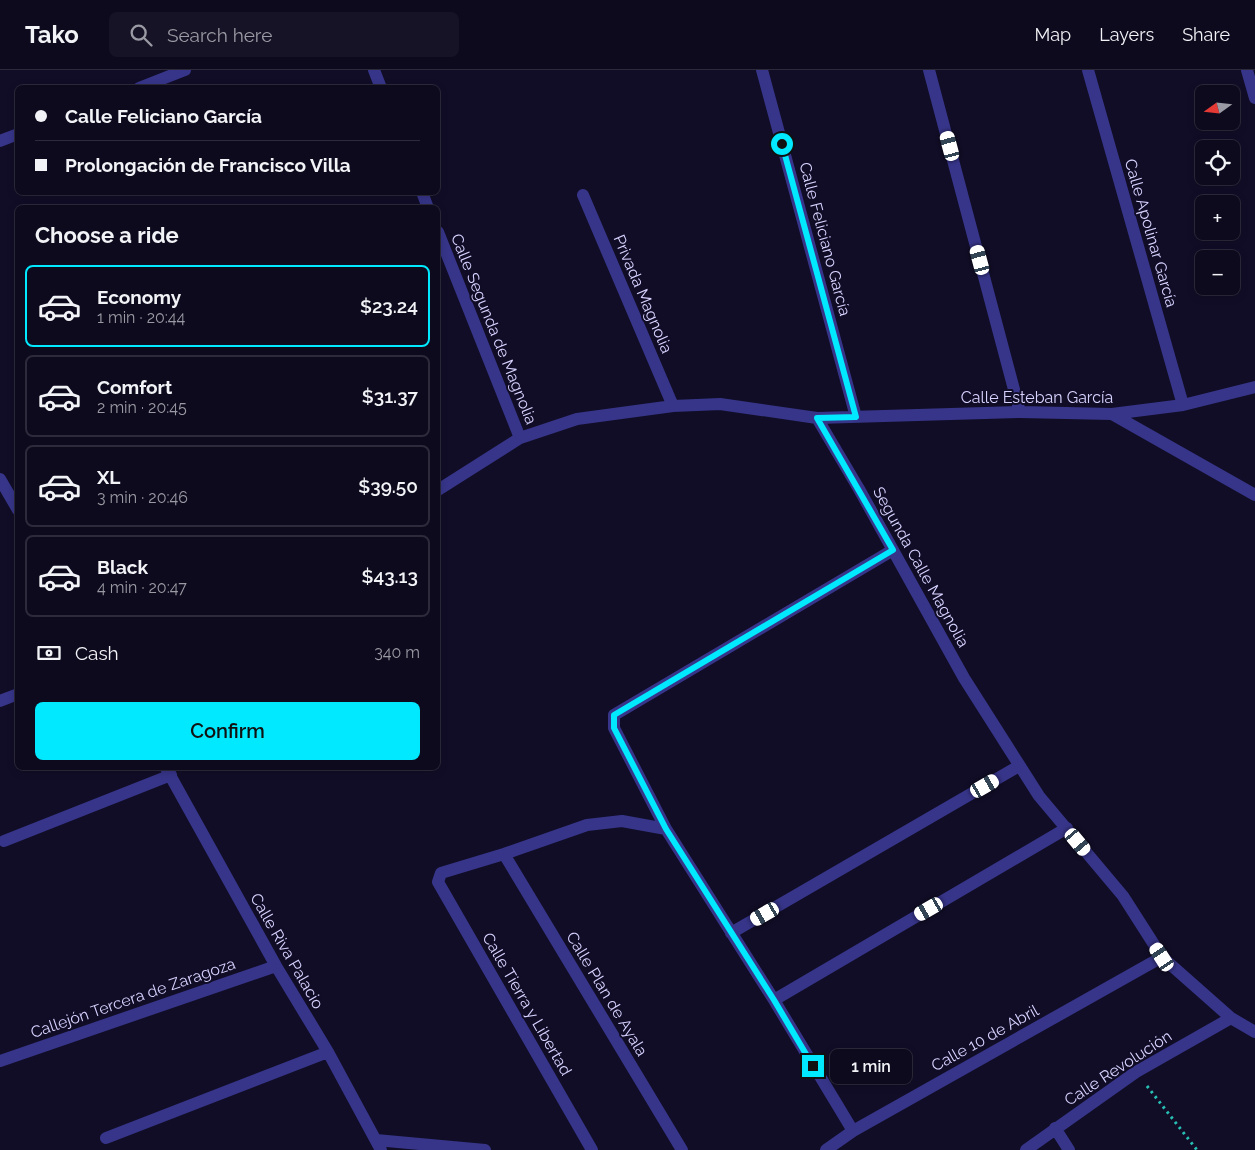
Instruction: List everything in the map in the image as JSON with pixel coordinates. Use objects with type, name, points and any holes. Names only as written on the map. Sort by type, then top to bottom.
[{"type":"street","points":[[147,85],[185,70]]},
{"type":"street","points":[[374,70],[380,85]]},
{"type":"street","name":"Calle Feliciano García","points":[[762,70],[856,417]]},
{"type":"street","points":[[929,70],[1020,412]]},
{"type":"street","name":"Calle Apolinar García","points":[[1088,70],[1183,406]]},
{"type":"street","points":[[1247,70],[1255,98]]},
{"type":"street","points":[[0,140],[15,135]]},
{"type":"street","name":"Privada Magnolia","points":[[583,195],[673,406]]},
{"type":"street","name":"Calle Segunda de Magnolia","points":[[440,237],[520,438]]},
{"type":"street","name":"Calle Esteban García","points":[[817,418],[1020,412],[1112,414],[1183,406],[1255,386]]},
{"type":"street","points":[[440,489],[520,438],[577,419],[673,406],[720,404],[817,418]]},
{"type":"street","points":[[1112,414],[1255,495]]},
{"type":"street","name":"Segunda Calle Magnolia","points":[[817,418],[964,678],[1039,796],[1123,896],[1162,957],[1231,1018],[1255,1032]]},
{"type":"street","points":[[0,479],[15,505]]},
{"type":"street","points":[[853,1131],[774,1000],[666,829],[614,728],[614,715],[893,550]]},
{"type":"street","points":[[0,701],[15,695]]},
{"type":"street","points":[[731,933],[1019,766]]},
{"type":"street","points":[[4,841],[168,771]]},
{"type":"street","name":"Calle Riva Palacio","points":[[168,771],[276,966],[328,1052],[378,1145]]},
{"type":"street","points":[[504,854],[587,825],[622,821],[666,829]]},
{"type":"street","points":[[774,1000],[1066,828]]},
{"type":"street","name":"Calle Tierra y Libertad","points":[[504,854],[441,873],[438,882],[592,1150]]},
{"type":"street","name":"Calle Plan de Ayala","points":[[504,854],[682,1150]]},
{"type":"street","name":"Calle 10 de Abril","points":[[826,1150],[853,1131],[1162,957]]},
{"type":"street","name":"Callejón Tercera de Zaragoza","points":[[0,1061],[276,966]]},
{"type":"street","name":"Calle Revolución","points":[[1026,1150],[1136,1072],[1231,1018]]},
{"type":"street","points":[[106,1138],[328,1052]]},
{"type":"street","points":[[1055,1128],[1069,1150]]},
{"type":"street","points":[[378,1145],[485,1150]]},
{"type":"path","points":[[1136,1072],[1197,1150]]},
{"type":"route","points":[[782,144],[856,417],[817,418],[893,550],[614,715],[614,728],[666,829],[774,1000],[813,1066]]}]
